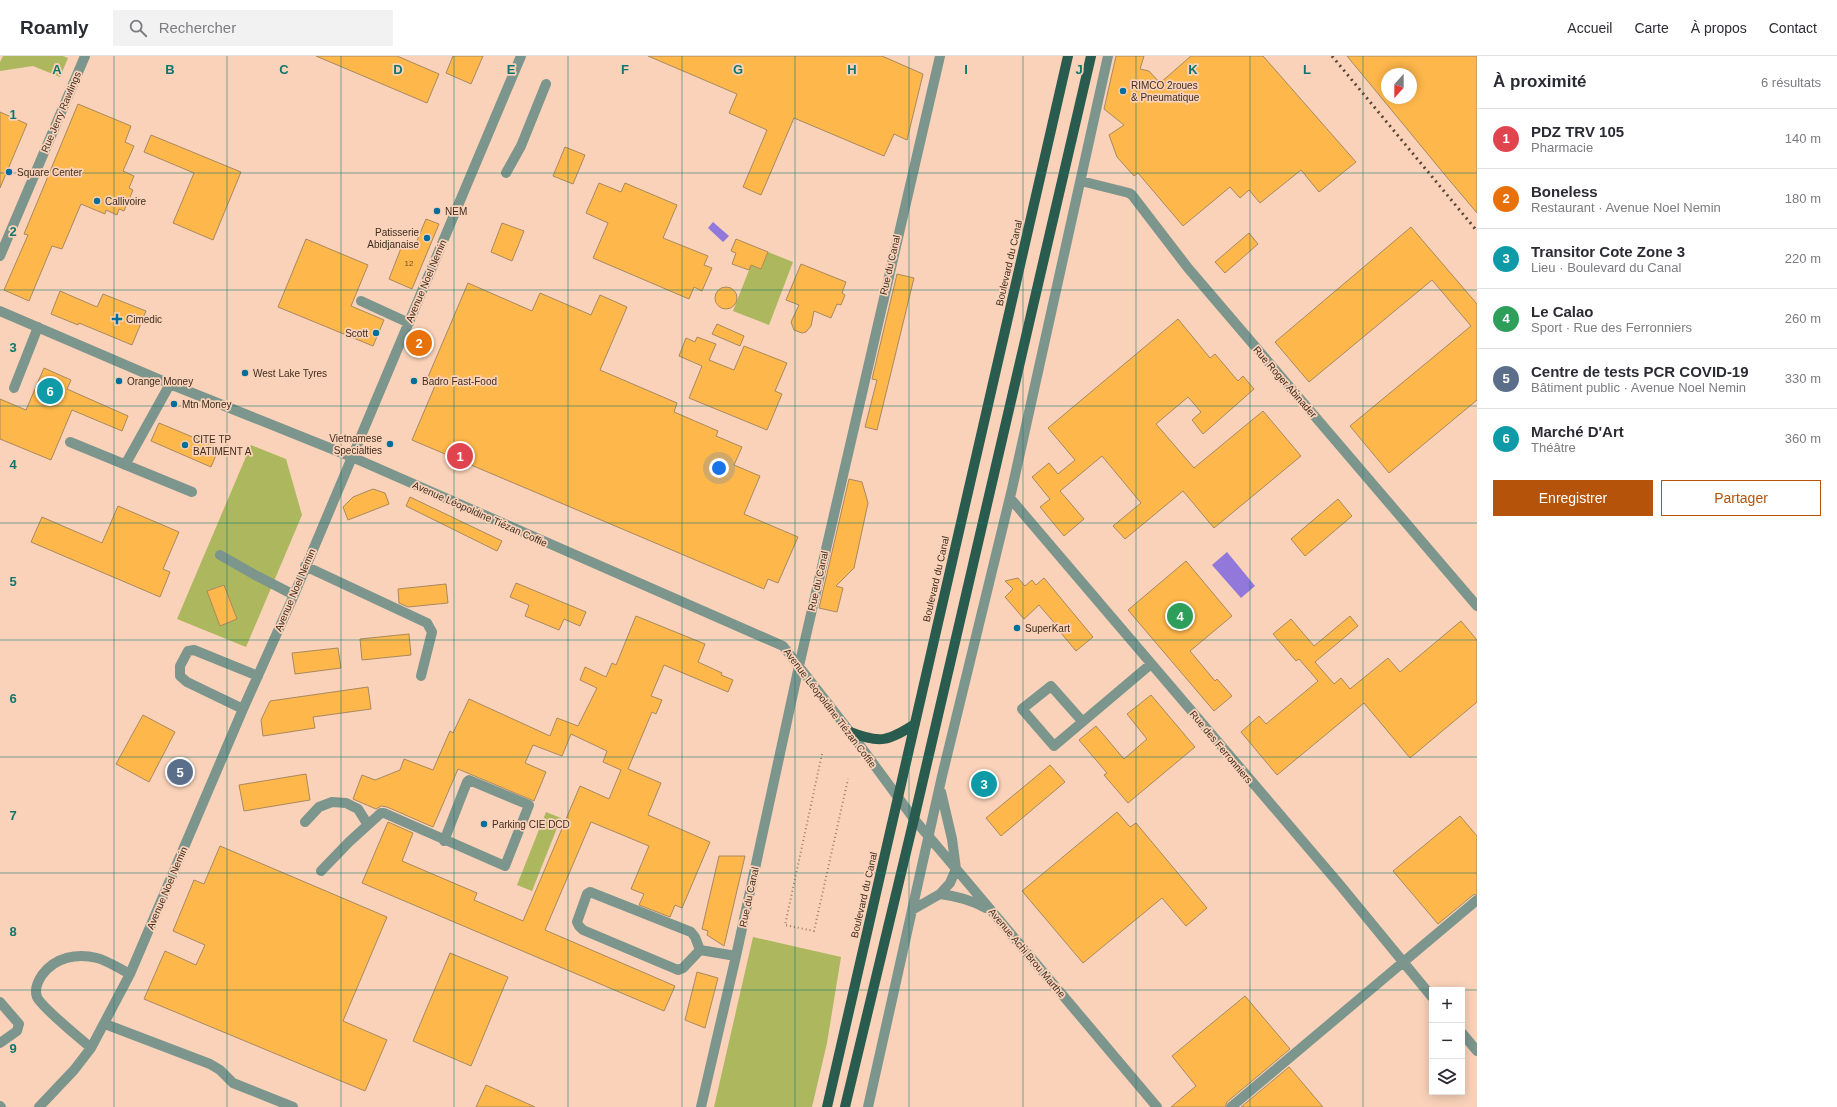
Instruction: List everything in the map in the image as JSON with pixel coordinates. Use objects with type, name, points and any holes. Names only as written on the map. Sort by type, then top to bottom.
[{"type":"main road","name":"Boulevard du Canal","points":[[828,1107],[1068,56]]},
{"type":"main road","points":[[845,1107],[914,819],[1091,56]]},
{"type":"main road","points":[[850,732],[868,739],[882,740],[897,736],[915,724]]},
{"type":"street","name":"Rue Jerry Rawlings","points":[[0,256],[85,56]]},
{"type":"street","name":"Avenue Noel Nemin","points":[[39,1107],[74,1070],[91,1048],[130,974],[243,709],[294,595],[521,56]]},
{"type":"street","name":"Rue du Canal","points":[[701,1107],[736,956],[799,666],[940,56]]},
{"type":"street","points":[[868,1107],[940,786],[1010,498],[1108,56]]},
{"type":"street","points":[[506,173],[521,146],[546,84]]},
{"type":"street","name":"Rue Roger Abinader","points":[[1081,180],[1132,195],[1188,268],[1477,606]]},
{"type":"street","points":[[361,301],[409,323]]},
{"type":"street","name":"Avenue Léopoldine Tiézan Coffie","points":[[0,311],[170,384],[352,457],[783,646],[850,732],[898,798]]},
{"type":"street","points":[[14,388],[38,327]]},
{"type":"street","points":[[124,465],[170,384]]},
{"type":"street","points":[[70,442],[192,492]]},
{"type":"street","name":"Rue des Ferronniers","points":[[1010,498],[1340,885],[1429,994]]},
{"type":"street","points":[[220,555],[294,595]]},
{"type":"street","points":[[305,566],[427,623],[432,632],[421,676]]},
{"type":"street","points":[[243,709],[187,682],[180,676],[180,666],[188,651],[194,650],[258,676]]},
{"type":"street","points":[[1082,721],[1051,686],[1022,709],[1054,746],[1150,664]]},
{"type":"street","points":[[321,871],[349,842],[381,813],[384,813],[444,841],[505,866],[529,805],[469,780],[444,841]]},
{"type":"street","points":[[912,910],[940,894],[950,883],[956,869],[952,840],[940,786]]},
{"type":"street","name":"Avenue Achi Brou Marthe","points":[[898,798],[1156,1107]]},
{"type":"street","points":[[305,822],[319,807],[332,802],[346,803],[358,809],[368,825]]},
{"type":"street","points":[[590,892],[691,932],[695,937],[700,950],[683,968],[672,968],[583,930],[577,922],[587,894],[590,892]]},
{"type":"street","points":[[940,894],[976,902],[992,911]]},
{"type":"street","points":[[1231,1107],[1477,900]]},
{"type":"street","points":[[700,950],[736,956]]},
{"type":"street","points":[[91,1048],[52,1014],[38,999],[36,990],[38,980],[44,972],[57,962],[71,956],[98,958],[130,974]]},
{"type":"street","points":[[0,1002],[19,1024],[16,1032],[0,1043]]},
{"type":"street","points":[[105,1024],[210,1064],[220,1070],[234,1083],[293,1107]]},
{"type":"street","points":[[1465,1036],[1477,1050]]},
{"type":"path","points":[[822,754],[785,925],[814,931],[848,779]]},
{"type":"green space","points":[[3,56],[63,56],[68,58],[60,77],[33,66],[0,71],[0,62]]},
{"type":"green space","points":[[768,252],[793,262],[769,325],[733,311],[751,265],[761,269]]},
{"type":"green space","points":[[251,445],[286,459],[302,515],[246,647],[177,619]]},
{"type":"green space","points":[[546,812],[561,818],[532,891],[517,885]]},
{"type":"green space","points":[[753,937],[841,957],[827,1043],[812,1107],[714,1107]]},
{"type":"shaded area","points":[[713,222],[729,236],[723,242],[708,228]]},
{"type":"shaded area","points":[[1227,552],[1255,586],[1241,598],[1212,565]]},
{"type":"building","points":[[316,56],[397,56],[439,74],[427,103]]},
{"type":"building","points":[[453,56],[483,56],[471,84],[446,73]]},
{"type":"building","points":[[648,56],[882,56],[923,74],[907,140],[894,134],[884,156],[794,118],[761,195],[743,187],[767,130],[729,113],[737,94]]},
{"type":"building","points":[[1116,56],[1144,56],[1140,69],[1149,71],[1160,83],[1191,56],[1263,56],[1356,162],[1319,192],[1301,170],[1260,203],[1249,190],[1240,198],[1230,187],[1183,226],[1138,173],[1134,176],[1117,157],[1109,135],[1124,125],[1104,109]]},
{"type":"building","points":[[1347,56],[1477,56],[1477,213],[1387,104],[1417,104],[1417,68],[1381,68],[1381,97]]},
{"type":"building","points":[[78,104],[131,126],[125,142],[134,146],[123,171],[134,176],[129,188],[133,190],[124,211],[119,209],[117,215],[106,210],[105,214],[81,204],[62,249],[52,246],[29,301],[4,290],[28,235],[24,234]]},
{"type":"building","points":[[0,112],[27,124],[0,188]]},
{"type":"building","points":[[151,135],[241,172],[213,240],[173,223],[194,173],[144,152]]},
{"type":"building","points":[[565,147],[585,155],[573,184],[553,176]]},
{"type":"building","points":[[599,183],[621,192],[625,183],[677,205],[663,238],[708,256],[704,265],[712,268],[702,291],[694,287],[689,299],[593,258],[608,223],[586,213]]},
{"type":"building","points":[[426,219],[439,224],[412,289],[389,279],[403,243],[414,248]]},
{"type":"building","points":[[502,223],[524,231],[512,261],[491,252]]},
{"type":"building","points":[[1411,227],[1477,304],[1477,400],[1389,473],[1350,426],[1471,326],[1432,280],[1309,382],[1275,342]]},
{"type":"building","points":[[1249,233],[1258,244],[1225,273],[1215,262]]},
{"type":"building","points":[[306,239],[368,265],[351,306],[384,320],[373,346],[278,307]]},
{"type":"building","points":[[736,239],[768,252],[761,269],[751,265],[749,270],[732,264],[736,253],[731,251]]},
{"type":"building","points":[[801,264],[846,282],[842,293],[845,295],[841,305],[837,304],[831,318],[814,311],[811,326],[806,332],[802,333],[794,330],[791,322],[799,305],[786,300]]},
{"type":"building","points":[[897,274],[914,278],[877,430],[865,427],[877,380],[872,379]]},
{"type":"building","points":[[468,283],[532,311],[540,293],[591,315],[600,295],[627,307],[600,370],[677,403],[674,412],[718,431],[716,436],[742,447],[734,465],[760,476],[744,514],[798,537],[778,583],[768,579],[764,589],[412,440],[437,381],[428,377]]},
{"type":"building","points":[[726,287],[734,290],[737,298],[734,306],[726,309],[718,306],[715,298],[718,290]]},
{"type":"building","name":"Cimedic","points":[[60,291],[97,307],[103,294],[146,311],[132,345],[79,323],[78,325],[51,314]]},
{"type":"building","points":[[1178,319],[1210,358],[1215,354],[1238,381],[1243,376],[1254,389],[1203,434],[1192,420],[1201,412],[1188,397],[1156,424],[1194,468],[1263,411],[1301,456],[1214,528],[1183,491],[1125,539],[1113,526],[1141,503],[1102,456],[1060,491],[1084,519],[1064,536],[1040,507],[1050,499],[1032,477],[1049,463],[1058,474],[1075,460],[1048,428]]},
{"type":"building","points":[[717,324],[744,336],[740,346],[712,334]]},
{"type":"building","points":[[697,337],[716,344],[709,360],[734,370],[744,346],[787,363],[775,391],[782,394],[767,430],[689,398],[702,366],[679,356],[686,338],[695,342]]},
{"type":"building","points":[[44,368],[71,380],[67,389],[128,416],[122,431],[72,410],[51,460],[0,439],[0,399],[26,410]]},
{"type":"building","name":"CITE TP BATIMENT A","points":[[159,423],[219,448],[211,467],[151,441]]},
{"type":"building","points":[[849,479],[862,482],[868,503],[854,568],[836,586],[843,588],[837,612],[819,608]]},
{"type":"building","points":[[373,489],[385,493],[389,504],[348,520],[343,507],[353,497]]},
{"type":"building","points":[[410,497],[502,541],[497,551],[406,506]]},
{"type":"building","points":[[1338,499],[1352,516],[1305,556],[1291,539]]},
{"type":"building","points":[[118,506],[179,532],[163,569],[170,572],[160,597],[31,542],[42,517],[102,543]]},
{"type":"building","points":[[1186,561],[1232,616],[1190,651],[1215,681],[1217,679],[1232,696],[1214,711],[1128,610]]},
{"type":"building","points":[[1018,578],[1025,586],[1032,580],[1036,585],[1044,578],[1093,637],[1076,651],[1039,605],[1024,619],[1005,597],[1013,589],[1005,581]]},
{"type":"building","points":[[516,583],[586,612],[580,626],[564,619],[559,630],[525,616],[529,605],[510,597]]},
{"type":"building","points":[[446,584],[448,603],[408,607],[399,603],[398,589]]},
{"type":"building","points":[[224,585],[237,619],[220,626],[207,591]]},
{"type":"building","points":[[636,616],[705,644],[698,662],[733,680],[728,692],[664,665],[651,696],[662,700],[656,714],[652,712],[628,769],[661,783],[648,815],[710,842],[682,908],[675,905],[670,917],[639,905],[644,894],[631,889],[649,846],[591,822],[545,930],[675,986],[664,1011],[362,883],[388,822],[413,833],[402,861],[477,893],[474,900],[523,921],[580,786],[609,799],[621,770],[603,762],[607,751],[571,734],[562,756],[533,745],[525,763],[546,772],[534,801],[458,769],[433,827],[387,807],[381,806],[376,809],[353,799],[362,775],[375,780],[400,770],[404,759],[433,770],[450,731],[453,733],[469,699],[550,736],[557,718],[578,726],[597,688],[580,680],[585,667],[606,677],[612,663],[616,665]]},
{"type":"building","points":[[1350,616],[1358,626],[1315,662],[1334,684],[1341,678],[1350,689],[1388,658],[1400,672],[1461,621],[1477,640],[1477,702],[1410,758],[1364,703],[1277,775],[1241,732],[1259,716],[1266,724],[1318,681],[1299,659],[1296,661],[1273,634],[1291,619],[1314,646]]},
{"type":"building","points":[[409,634],[411,655],[362,660],[360,639]]},
{"type":"building","points":[[338,648],[341,668],[295,674],[292,653]]},
{"type":"building","points":[[368,687],[371,709],[313,717],[315,728],[263,736],[261,720],[270,701]]},
{"type":"building","points":[[1151,695],[1195,747],[1128,803],[1104,775],[1107,773],[1079,740],[1096,726],[1124,759],[1147,739],[1127,714]]},
{"type":"building","points":[[143,715],[175,732],[149,782],[116,764]]},
{"type":"building","points":[[1050,765],[1065,782],[1001,836],[986,818]]},
{"type":"building","points":[[306,774],[310,800],[244,811],[239,785]]},
{"type":"building","points":[[1117,812],[1130,827],[1136,823],[1207,908],[1186,926],[1162,898],[1083,963],[1022,891]]},
{"type":"building","points":[[1460,816],[1477,836],[1477,894],[1473,895],[1438,924],[1393,871]]},
{"type":"building","points":[[220,846],[387,917],[343,1021],[387,1040],[365,1091],[144,999],[165,951],[196,965],[205,945],[173,931],[194,880],[204,884]]},
{"type":"building","points":[[719,856],[745,856],[724,946],[707,935],[708,931],[702,929]]},
{"type":"building","points":[[450,953],[508,977],[471,1066],[413,1041]]},
{"type":"building","points":[[697,972],[718,978],[705,1028],[685,1020]]},
{"type":"building","points":[[1245,996],[1290,1049],[1227,1102],[1225,1107],[1171,1107],[1196,1086],[1172,1056]]},
{"type":"building","points":[[1289,1067],[1323,1107],[1241,1107]]},
{"type":"building","points":[[486,1085],[535,1107],[476,1107]]},
{"type":"railway","points":[[1332,56],[1477,231]]},
{"type":"place","name":"RIMCO 2roues & Pneumatique","points":[[1123,91]]},
{"type":"place","name":"Square Center","points":[[9,172]]},
{"type":"place","name":"Callivoire","points":[[97,201]]},
{"type":"place","name":"NEM","points":[[437,211]]},
{"type":"place","name":"Patisserie Abidjanaise","points":[[427,238]]},
{"type":"place","name":"Cimedic","points":[[117,319]]},
{"type":"place","name":"Scott","points":[[376,333]]},
{"type":"place","name":"Boneless","points":[[419,343]]},
{"type":"place","name":"West Lake Tyres","points":[[245,373]]},
{"type":"place","name":"Orange Money","points":[[119,381]]},
{"type":"place","name":"Badro Fast-Food","points":[[414,381]]},
{"type":"place","name":"Marché D'Art","points":[[50,391]]},
{"type":"place","name":"Mtn Money","points":[[174,404]]},
{"type":"place","name":"Vietnamese Specialties","points":[[390,444]]},
{"type":"place","name":"CITE TP BATIMENT A","points":[[185,445]]},
{"type":"place","name":"PDZ TRV 105","points":[[460,456]]},
{"type":"place","name":"Le Calao","points":[[1180,616]]},
{"type":"place","name":"SuperKart","points":[[1017,628]]},
{"type":"place","name":"Centre de tests PCR COVID-19","points":[[180,772]]},
{"type":"place","name":"Transitor Cote Zone 3","points":[[984,784]]},
{"type":"place","name":"Parking CIE DCD","points":[[484,824]]}]
